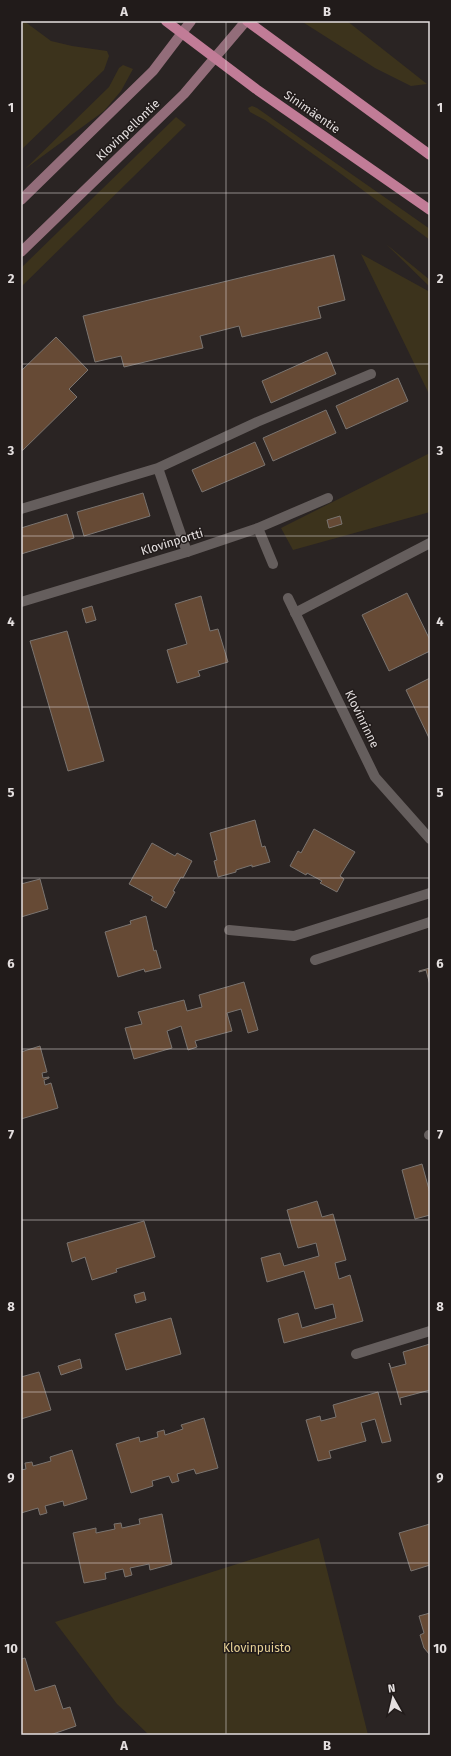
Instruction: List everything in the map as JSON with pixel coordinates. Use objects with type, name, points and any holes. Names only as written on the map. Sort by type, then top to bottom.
[{"type":"main road","name":"Sinimäentie","points":[[166,21],[256,89],[430,210]]},
{"type":"main road","name":"Klovinpellontie","points":[[21,200],[153,71],[191,21]]},
{"type":"main road","name":"Klovinpellontie","points":[[21,252],[184,94],[247,21]]},
{"type":"main road","points":[[247,21],[430,155]]},
{"type":"street","points":[[21,509],[158,468],[257,422],[371,374]]},
{"type":"street","points":[[158,468],[187,552]]},
{"type":"street","name":"Klovinportti","points":[[21,602],[187,552],[258,528],[328,498]]},
{"type":"street","points":[[258,528],[273,564]]},
{"type":"street","points":[[295,613],[430,543]]},
{"type":"street","name":"Klovinrinne","points":[[288,598],[375,777],[430,839]]},
{"type":"street","points":[[230,930],[294,936],[430,894]]},
{"type":"street","points":[[315,960],[430,922]]},
{"type":"street","points":[[356,1354],[430,1331]]},
{"type":"green space","points":[[21,21],[24,21],[51,41],[72,46],[107,51],[109,56],[104,70],[21,150]]},
{"type":"green space","points":[[301,21],[347,21],[427,84],[411,86],[375,68]]},
{"type":"green space","points":[[123,65],[133,69],[121,91],[104,111],[25,169],[109,87],[119,68]]},
{"type":"green space","points":[[252,106],[430,229],[430,240],[337,171],[265,120],[250,112],[248,108]]},
{"type":"green space","points":[[176,117],[186,125],[21,287],[21,268]]},
{"type":"green space","points":[[386,244],[430,280],[430,287]]},
{"type":"green space","points":[[361,254],[430,292],[430,396]]},
{"type":"green space","points":[[430,453],[430,512],[293,550],[281,528]]},
{"type":"green space","name":"Klovinpuisto","points":[[319,1538],[368,1735],[149,1735],[117,1704],[55,1622]]},
{"type":"building","points":[[334,255],[345,300],[318,307],[321,318],[242,337],[239,326],[200,336],[203,348],[124,367],[121,356],[95,362],[83,316]]},
{"type":"building","points":[[56,337],[88,370],[69,389],[77,397],[21,452],[21,371]]},
{"type":"building","points":[[327,352],[336,374],[271,403],[262,381]]},
{"type":"building","points":[[398,378],[408,401],[346,429],[336,406]]},
{"type":"building","points":[[326,410],[336,433],[273,461],[263,438]]},
{"type":"building","points":[[255,442],[265,465],[202,492],[192,470]]},
{"type":"building","points":[[143,493],[150,516],[84,536],[77,512]]},
{"type":"building","points":[[67,514],[74,538],[21,554],[21,528]]},
{"type":"building","points":[[340,516],[342,524],[329,528],[327,520]]},
{"type":"building","points":[[407,593],[430,640],[430,651],[389,671],[362,615]]},
{"type":"building","points":[[201,596],[210,631],[218,629],[228,662],[198,671],[200,676],[177,683],[167,650],[187,644],[175,604]]},
{"type":"building","points":[[92,606],[96,620],[86,623],[82,609]]},
{"type":"building","points":[[67,631],[104,761],[68,771],[30,641]]},
{"type":"building","points":[[430,678],[430,740],[406,690]]},
{"type":"building","points":[[255,820],[262,847],[265,846],[270,862],[252,867],[252,865],[236,870],[236,872],[218,877],[214,861],[217,860],[210,833]]},
{"type":"building","points":[[314,829],[355,852],[340,876],[344,879],[337,892],[320,883],[322,881],[307,873],[306,875],[290,866],[298,851],[301,853]]},
{"type":"building","points":[[152,843],[175,856],[177,853],[192,861],[183,878],[181,877],[173,891],[175,892],[166,908],[151,900],[153,897],[129,884]]},
{"type":"building","points":[[40,879],[48,909],[21,917],[21,884]]},
{"type":"building","points":[[146,916],[154,951],[156,950],[161,968],[145,972],[144,969],[118,977],[105,932],[131,924],[130,921]]},
{"type":"building","points":[[430,968],[430,985],[426,970],[419,971]]},
{"type":"building","points":[[244,982],[258,1030],[248,1033],[241,1009],[227,1013],[232,1031],[195,1041],[197,1047],[188,1050],[181,1026],[167,1031],[172,1048],[134,1059],[125,1028],[142,1024],[138,1012],[184,1000],[187,1011],[202,1007],[199,995]]},
{"type":"building","points":[[40,1046],[47,1072],[42,1073],[43,1078],[49,1077],[44,1080],[45,1085],[51,1083],[58,1108],[21,1119],[21,1052]]},
{"type":"building","points":[[422,1164],[430,1193],[430,1215],[415,1219],[402,1170]]},
{"type":"building","points":[[317,1201],[322,1217],[333,1214],[346,1260],[335,1263],[339,1279],[350,1275],[363,1321],[284,1343],[278,1319],[298,1313],[302,1328],[336,1318],[333,1304],[315,1309],[304,1271],[267,1282],[261,1258],[280,1253],[284,1266],[319,1256],[316,1243],[298,1248],[287,1210]]},
{"type":"building","points":[[144,1221],[155,1257],[116,1269],[117,1272],[92,1280],[85,1257],[72,1262],[67,1243]]},
{"type":"building","points":[[144,1292],[146,1300],[136,1303],[134,1295]]},
{"type":"building","points":[[171,1318],[181,1354],[126,1370],[115,1334]]},
{"type":"building","points":[[430,1344],[430,1390],[400,1398],[401,1405],[389,1363],[391,1368],[406,1364],[403,1352]]},
{"type":"building","points":[[80,1359],[82,1368],[61,1375],[58,1366]]},
{"type":"building","points":[[39,1372],[51,1410],[21,1419],[21,1377]]},
{"type":"building","points":[[378,1392],[391,1441],[382,1443],[375,1419],[361,1423],[366,1441],[329,1451],[331,1458],[318,1461],[306,1420],[320,1416],[321,1421],[336,1417],[333,1405]]},
{"type":"building","points":[[204,1418],[218,1468],[196,1474],[194,1469],[177,1474],[179,1481],[172,1483],[169,1476],[152,1481],[153,1486],[131,1493],[116,1444],[139,1437],[140,1442],[158,1437],[157,1432],[164,1430],[165,1435],[183,1429],[181,1425]]},
{"type":"building","points":[[72,1450],[87,1499],[64,1506],[63,1501],[45,1506],[47,1513],[40,1515],[38,1508],[21,1513],[21,1470],[26,1469],[25,1463],[32,1462],[33,1466],[51,1461],[50,1457]]},
{"type":"building","points":[[162,1514],[172,1564],[150,1570],[149,1564],[130,1568],[132,1575],[125,1577],[123,1569],[105,1573],[106,1579],[84,1583],[73,1533],[96,1528],[96,1533],[115,1529],[114,1524],[121,1523],[122,1528],[140,1524],[139,1519]]},
{"type":"building","points":[[430,1524],[430,1565],[411,1571],[399,1533]]},
{"type":"building","points":[[430,1613],[430,1655],[424,1648],[420,1635],[424,1633],[419,1616]]},
{"type":"building","points":[[25,1658],[35,1691],[55,1685],[63,1709],[70,1707],[76,1726],[50,1735],[21,1735],[21,1659]]}]
